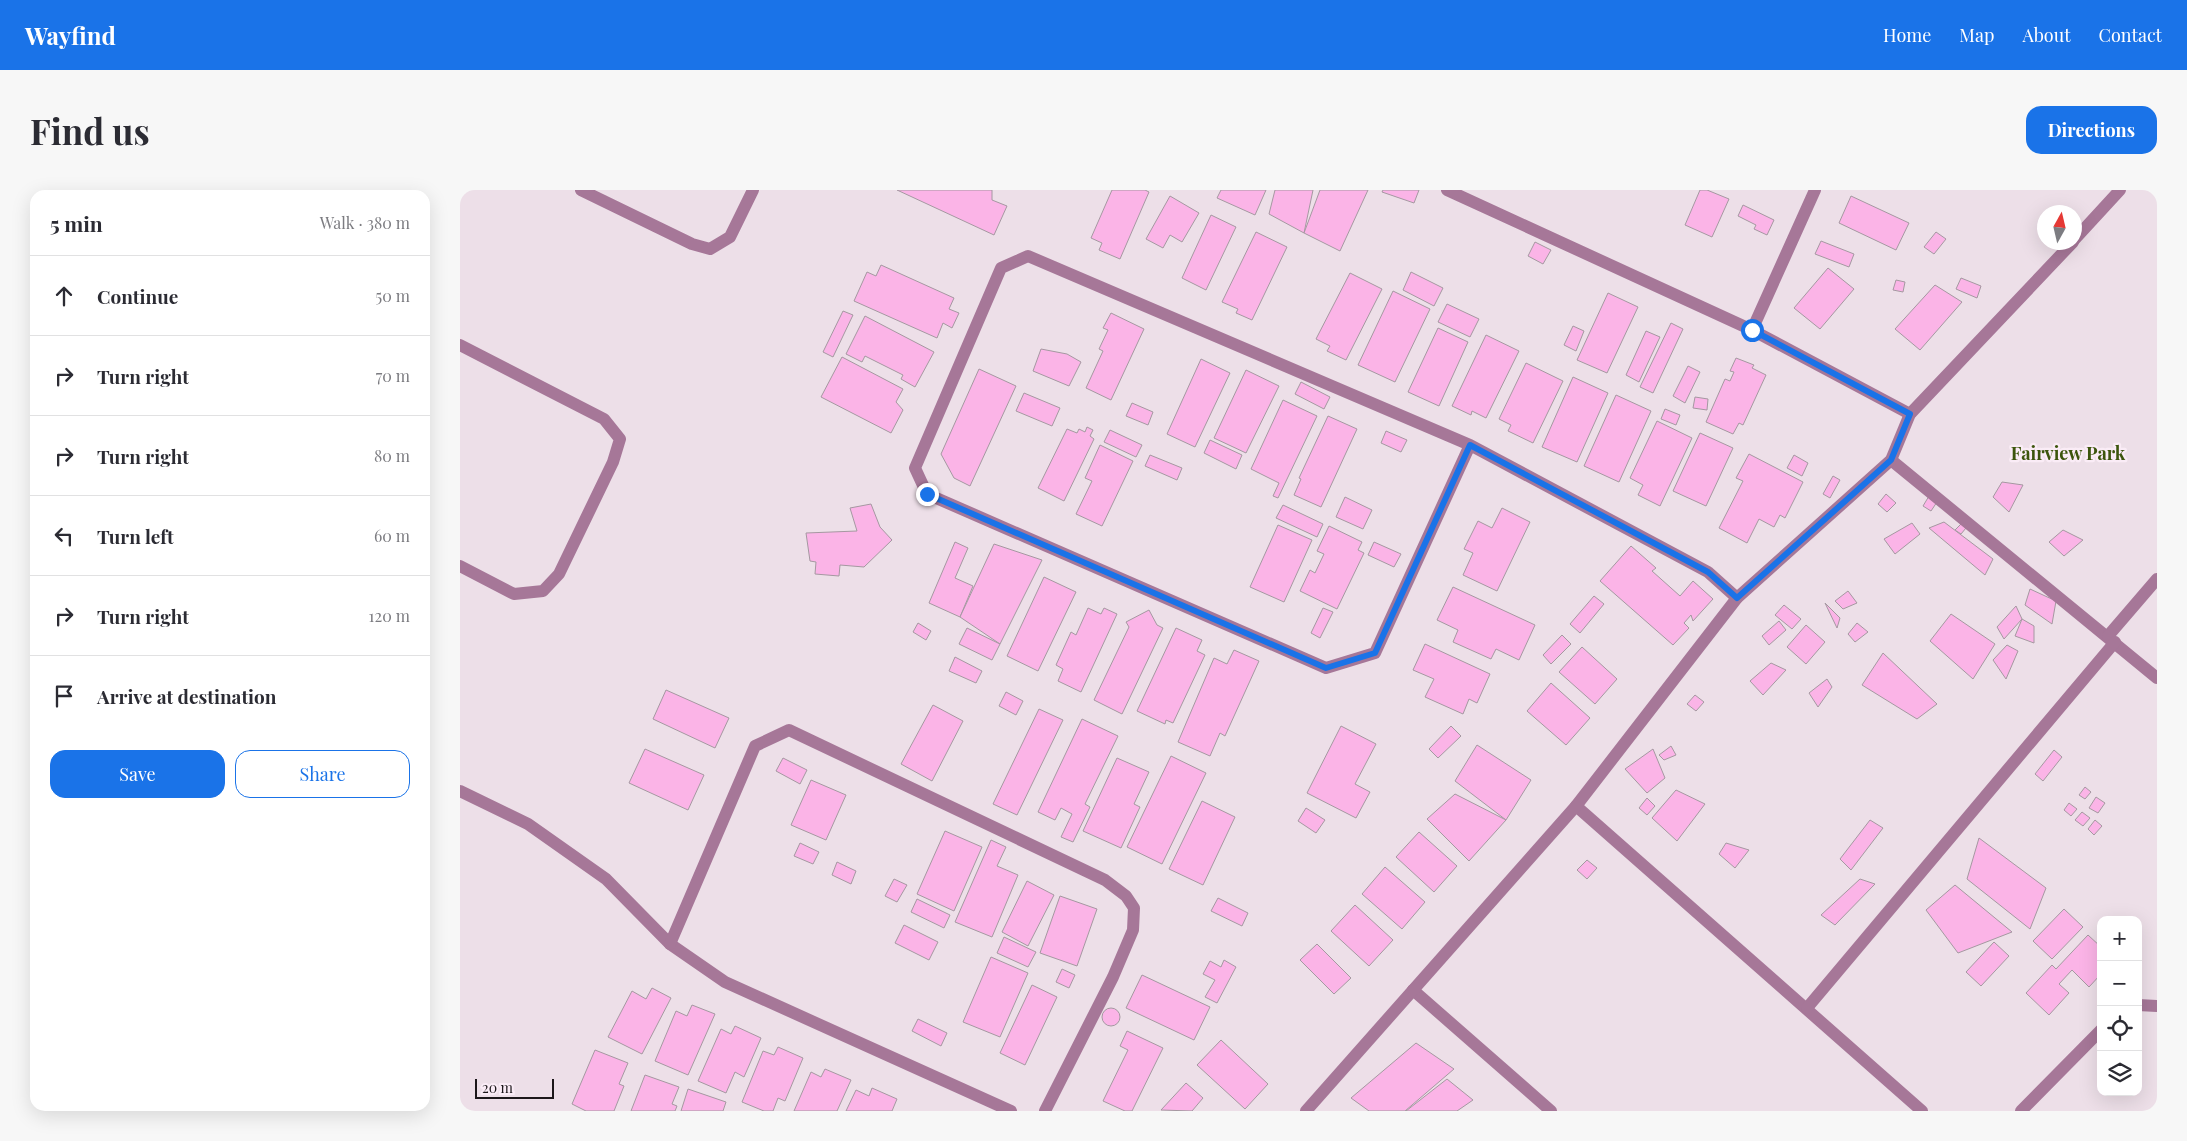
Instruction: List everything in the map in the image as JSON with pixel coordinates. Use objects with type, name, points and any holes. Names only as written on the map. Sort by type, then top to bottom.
[{"type":"street","points":[[581,190],[692,244],[710,249],[730,237],[754,190]]},
{"type":"street","points":[[1447,190],[1752,330],[1910,414]]},
{"type":"street","points":[[1752,330],[1815,190]]},
{"type":"street","points":[[2082,233],[2120,190]]},
{"type":"street","points":[[1306,1111],[1576,806],[1737,598],[1891,460],[1910,414],[2066,250]]},
{"type":"street","points":[[1470,445],[1375,653],[1326,668],[927,494],[916,468],[1001,268],[1028,256],[1470,445],[1708,572],[1737,598]]},
{"type":"street","points":[[460,345],[604,419],[620,439],[614,462],[559,574],[543,591],[514,594],[460,566]]},
{"type":"street","points":[[1891,460],[2157,678]]},
{"type":"street","points":[[1807,1008],[2111,639],[2157,578]]},
{"type":"street","points":[[670,944],[755,746],[789,730],[1106,880],[1126,896],[1134,908],[1133,930],[1112,977],[1045,1111]]},
{"type":"street","points":[[460,791],[528,824],[606,879],[670,944],[725,982],[1011,1111]]},
{"type":"street","points":[[1576,806],[1922,1111]]},
{"type":"street","points":[[1412,990],[1551,1111]]},
{"type":"street","points":[[2142,1005],[2157,1006]]},
{"type":"street","points":[[2021,1111],[2097,1034]]},
{"type":"building","points":[[897,190],[992,190],[992,200],[1007,206],[994,235]]},
{"type":"building","points":[[1112,190],[1145,190],[1149,192],[1120,259],[1099,250],[1102,243],[1091,238]]},
{"type":"building","points":[[1221,190],[1266,190],[1255,215],[1217,198]]},
{"type":"building","points":[[1275,190],[1313,190],[1304,233],[1269,214]]},
{"type":"building","points":[[1320,190],[1368,190],[1340,251],[1304,233]]},
{"type":"building","points":[[1383,190],[1419,190],[1414,203],[1382,192]]},
{"type":"building","points":[[1700,190],[1707,190],[1729,199],[1712,237],[1685,225]]},
{"type":"building","points":[[1170,196],[1199,213],[1182,242],[1170,235],[1163,248],[1146,239]]},
{"type":"building","points":[[1851,196],[1909,223],[1896,250],[1839,223]]},
{"type":"building","points":[[1743,205],[1774,220],[1767,235],[1754,229],[1756,225],[1738,216]]},
{"type":"building","points":[[1211,215],[1236,227],[1206,290],[1182,278]]},
{"type":"building","points":[[1256,232],[1287,247],[1252,320],[1236,313],[1238,309],[1222,302]]},
{"type":"building","points":[[1936,232],[1946,239],[1934,254],[1924,247]]},
{"type":"building","points":[[1821,241],[1854,254],[1849,267],[1815,254]]},
{"type":"building","points":[[1535,242],[1551,250],[1543,264],[1528,256]]},
{"type":"building","points":[[881,265],[954,298],[949,309],[959,313],[952,328],[943,323],[937,338],[854,301],[867,272],[876,276]]},
{"type":"building","points":[[1828,268],[1854,289],[1820,329],[1794,308]]},
{"type":"building","points":[[1411,272],[1443,288],[1434,306],[1403,290]]},
{"type":"building","points":[[1350,273],[1382,289],[1346,360],[1327,351],[1330,346],[1316,339]]},
{"type":"building","points":[[1961,278],[1981,286],[1977,298],[1956,289]]},
{"type":"building","points":[[1896,280],[1905,282],[1903,292],[1893,290]]},
{"type":"building","points":[[1935,285],[1962,302],[1920,350],[1895,329]]},
{"type":"building","points":[[1393,291],[1430,309],[1395,382],[1358,365]]},
{"type":"building","points":[[1608,293],[1638,307],[1607,373],[1577,360]]},
{"type":"building","points":[[1447,304],[1479,319],[1470,337],[1438,322]]},
{"type":"building","points":[[843,311],[853,315],[833,357],[823,352]]},
{"type":"building","points":[[1111,313],[1144,329],[1111,400],[1086,388],[1103,351],[1099,349],[1108,330],[1103,328]]},
{"type":"building","points":[[865,316],[934,352],[915,387],[901,379],[903,375],[865,356],[862,362],[846,354]]},
{"type":"building","points":[[1671,323],[1683,329],[1653,393],[1640,387]]},
{"type":"building","points":[[1573,326],[1584,331],[1576,351],[1564,345]]},
{"type":"building","points":[[1438,328],[1468,342],[1439,406],[1408,392]]},
{"type":"building","points":[[1646,331],[1660,337],[1639,382],[1626,375]]},
{"type":"building","points":[[1486,335],[1519,351],[1486,418],[1472,411],[1471,415],[1452,406]]},
{"type":"building","points":[[1041,349],[1067,354],[1081,362],[1069,386],[1033,371]]},
{"type":"building","points":[[842,357],[903,389],[896,402],[903,410],[891,433],[821,397]]},
{"type":"building","points":[[1736,358],[1754,365],[1752,368],[1766,375],[1743,425],[1739,423],[1733,434],[1706,422],[1725,379],[1730,381],[1734,372],[1730,371]]},
{"type":"building","points":[[1201,359],[1230,373],[1195,447],[1167,434]]},
{"type":"building","points":[[1526,363],[1563,381],[1533,443],[1508,431],[1511,425],[1499,419]]},
{"type":"building","points":[[1688,366],[1700,372],[1685,403],[1673,396]]},
{"type":"building","points":[[979,369],[1016,386],[970,486],[954,478],[941,454]]},
{"type":"building","points":[[1246,370],[1279,386],[1246,453],[1214,438]]},
{"type":"building","points":[[1573,377],[1608,393],[1577,462],[1542,447]]},
{"type":"building","points":[[1301,382],[1330,397],[1324,409],[1295,394]]},
{"type":"building","points":[[1024,393],[1060,408],[1052,426],[1016,411]]},
{"type":"building","points":[[1616,395],[1651,411],[1619,482],[1584,466]]},
{"type":"building","points":[[1695,397],[1708,399],[1707,410],[1693,408]]},
{"type":"building","points":[[1283,400],[1317,416],[1278,498],[1273,496],[1279,483],[1251,469]]},
{"type":"building","points":[[1132,403],[1153,412],[1148,425],[1126,416]]},
{"type":"building","points":[[1665,409],[1680,415],[1676,425],[1661,419]]},
{"type":"building","points":[[1328,416],[1357,429],[1321,507],[1294,495],[1301,479],[1299,478]]},
{"type":"building","points":[[1657,421],[1692,438],[1660,506],[1638,495],[1643,485],[1630,478]]},
{"type":"building","points":[[1087,427],[1093,430],[1090,436],[1094,439],[1064,501],[1038,488],[1067,429],[1077,433],[1079,429],[1085,432]]},
{"type":"building","points":[[1110,430],[1142,445],[1136,457],[1104,442]]},
{"type":"building","points":[[1386,431],[1407,440],[1401,452],[1381,443]]},
{"type":"building","points":[[1700,433],[1733,448],[1706,506],[1673,491]]},
{"type":"building","points":[[1210,440],[1242,455],[1236,469],[1204,453]]},
{"type":"building","points":[[1100,445],[1133,461],[1102,526],[1076,514],[1092,481],[1085,478]]},
{"type":"building","points":[[1749,454],[1803,482],[1785,518],[1780,515],[1774,527],[1759,519],[1747,543],[1719,528],[1743,481],[1736,478]]},
{"type":"building","points":[[1150,455],[1182,468],[1177,480],[1145,466]]},
{"type":"building","points":[[1794,455],[1808,463],[1802,476],[1787,468]]},
{"type":"building","points":[[1833,476],[1840,480],[1830,498],[1823,494]]},
{"type":"building","points":[[2002,482],[2023,485],[2009,512],[1993,497]]},
{"type":"building","points":[[1886,494],[1896,503],[1887,512],[1878,504]]},
{"type":"building","points":[[1929,496],[1937,502],[1931,511],[1923,506]]},
{"type":"building","points":[[1345,497],[1372,510],[1363,529],[1336,517]]},
{"type":"building","points":[[871,504],[880,527],[892,540],[864,567],[840,565],[839,576],[815,574],[816,562],[810,561],[806,533],[857,531],[850,508]]},
{"type":"building","points":[[1283,505],[1323,524],[1317,537],[1276,518]]},
{"type":"building","points":[[1502,508],[1530,522],[1497,591],[1463,575],[1473,553],[1464,549],[1478,521],[1492,528]]},
{"type":"building","points":[[1944,522],[1993,559],[1985,575],[1929,528]]},
{"type":"building","points":[[1912,523],[1920,534],[1895,554],[1884,539]]},
{"type":"building","points":[[1961,524],[1966,528],[1961,534],[1955,530]]},
{"type":"building","points":[[1278,525],[1312,540],[1284,602],[1250,587]]},
{"type":"building","points":[[1329,526],[1362,542],[1358,550],[1364,553],[1337,609],[1300,591],[1310,570],[1315,573],[1324,554],[1317,551]]},
{"type":"building","points":[[2063,530],[2083,540],[2064,556],[2049,542]]},
{"type":"building","points":[[955,542],[968,548],[955,578],[973,586],[960,617],[929,603]]},
{"type":"building","points":[[1374,542],[1401,554],[1394,567],[1368,555]]},
{"type":"building","points":[[994,544],[1042,560],[1000,644],[960,617]]},
{"type":"building","points":[[1631,546],[1656,568],[1652,571],[1680,596],[1693,581],[1713,599],[1693,621],[1691,615],[1684,623],[1689,628],[1673,645],[1600,581]]},
{"type":"building","points":[[1044,577],[1076,592],[1038,671],[1007,656]]},
{"type":"building","points":[[1453,587],[1535,625],[1519,660],[1496,649],[1491,659],[1453,642],[1458,630],[1437,620]]},
{"type":"building","points":[[2030,589],[2056,601],[2052,624],[2025,605]]},
{"type":"building","points":[[1848,591],[1857,603],[1843,609],[1835,601]]},
{"type":"building","points":[[1594,596],[1604,604],[1580,633],[1570,624]]},
{"type":"building","points":[[1825,603],[1840,618],[1837,628]]},
{"type":"building","points":[[1784,605],[1801,619],[1792,629],[1775,615]]},
{"type":"building","points":[[2016,606],[2022,619],[2004,639],[1997,627]]},
{"type":"building","points":[[1088,608],[1101,614],[1104,608],[1117,614],[1081,692],[1058,681],[1063,669],[1056,665],[1071,632],[1076,635]]},
{"type":"building","points":[[1323,608],[1333,612],[1320,638],[1311,633]]},
{"type":"building","points":[[1149,610],[1157,625],[1163,628],[1122,714],[1094,700],[1129,627],[1126,622]]},
{"type":"building","points":[[1951,614],[1995,644],[1973,679],[1930,641]]},
{"type":"building","points":[[2022,619],[2034,626],[2034,643],[2015,636]]},
{"type":"building","points":[[1779,621],[1786,630],[1769,645],[1762,636]]},
{"type":"building","points":[[918,623],[931,631],[926,640],[913,632]]},
{"type":"building","points":[[1857,623],[1868,632],[1855,642],[1848,634]]},
{"type":"building","points":[[1806,625],[1825,642],[1806,664],[1787,647]]},
{"type":"building","points":[[967,628],[1000,644],[992,660],[959,644]]},
{"type":"building","points":[[1176,628],[1202,640],[1197,651],[1205,655],[1173,723],[1166,720],[1165,724],[1137,711]]},
{"type":"building","points":[[1562,635],[1571,644],[1551,664],[1543,655]]},
{"type":"building","points":[[1425,644],[1490,674],[1477,703],[1469,699],[1463,714],[1425,697],[1434,679],[1413,670]]},
{"type":"building","points":[[2007,645],[2018,651],[2006,679],[1993,660]]},
{"type":"building","points":[[1582,647],[1617,679],[1595,704],[1559,672]]},
{"type":"building","points":[[1234,650],[1259,661],[1225,736],[1220,733],[1210,756],[1178,742],[1214,658],[1227,664]]},
{"type":"building","points":[[1883,653],[1937,704],[1917,719],[1862,685]]},
{"type":"building","points":[[955,657],[982,671],[976,683],[949,671]]},
{"type":"building","points":[[1771,663],[1786,670],[1763,695],[1750,681]]},
{"type":"building","points":[[1827,679],[1832,687],[1818,707],[1809,693]]},
{"type":"building","points":[[1551,683],[1590,718],[1566,745],[1527,711]]},
{"type":"building","points":[[666,690],[729,718],[715,748],[653,719]]},
{"type":"building","points":[[1006,692],[1023,701],[1016,715],[999,706]]},
{"type":"building","points":[[1695,695],[1704,702],[1696,711],[1687,704]]},
{"type":"building","points":[[933,705],[963,721],[932,781],[901,764]]},
{"type":"building","points":[[1039,709],[1063,720],[1017,815],[993,804]]},
{"type":"building","points":[[1082,719],[1118,736],[1085,804],[1090,807],[1073,842],[1061,837],[1072,814],[1061,808],[1055,820],[1038,812]]},
{"type":"building","points":[[1341,726],[1376,744],[1355,784],[1370,792],[1356,818],[1307,793]]},
{"type":"building","points":[[1451,726],[1461,736],[1438,758],[1429,749]]},
{"type":"building","points":[[1477,745],[1531,780],[1506,820],[1455,781]]},
{"type":"building","points":[[1671,746],[1676,755],[1664,760],[1659,755]]},
{"type":"building","points":[[645,749],[704,775],[688,810],[629,783]]},
{"type":"building","points":[[1653,749],[1665,778],[1647,793],[1625,769]]},
{"type":"building","points":[[2054,750],[2062,757],[2043,781],[2035,774]]},
{"type":"building","points":[[1171,756],[1206,773],[1162,864],[1127,847]]},
{"type":"building","points":[[783,758],[807,770],[800,784],[776,771]]},
{"type":"building","points":[[1117,758],[1149,772],[1134,804],[1140,807],[1121,848],[1083,831]]},
{"type":"building","points":[[811,780],[846,795],[826,840],[791,825]]},
{"type":"building","points":[[2085,787],[2091,792],[2085,799],[2079,795]]},
{"type":"building","points":[[1676,790],[1705,804],[1677,841],[1652,818]]},
{"type":"building","points":[[1455,794],[1506,820],[1469,861],[1427,819]]},
{"type":"building","points":[[2096,797],[2105,803],[2098,813],[2089,808]]},
{"type":"building","points":[[1647,798],[1655,806],[1647,815],[1639,808]]},
{"type":"building","points":[[1202,801],[1235,817],[1203,885],[1169,869]]},
{"type":"building","points":[[2069,803],[2077,809],[2071,816],[2064,810]]},
{"type":"building","points":[[1306,808],[1325,820],[1316,833],[1298,821]]},
{"type":"building","points":[[2082,812],[2090,818],[2083,826],[2075,820]]},
{"type":"building","points":[[1870,820],[1883,828],[1851,870],[1840,859]]},
{"type":"building","points":[[2095,820],[2102,826],[2094,835],[2088,829]]},
{"type":"building","points":[[945,831],[982,847],[954,911],[917,894]]},
{"type":"building","points":[[1419,832],[1457,866],[1434,892],[1396,857]]},
{"type":"building","points":[[1979,838],[2046,888],[2030,929],[1967,879]]},
{"type":"building","points":[[991,840],[1006,847],[997,866],[1018,875],[992,937],[955,922]]},
{"type":"building","points":[[800,843],[819,852],[813,864],[794,856]]},
{"type":"building","points":[[1726,843],[1749,850],[1735,868],[1719,854]]},
{"type":"building","points":[[1587,860],[1597,868],[1587,879],[1577,870]]},
{"type":"building","points":[[837,862],[856,871],[851,884],[832,875]]},
{"type":"building","points":[[1385,867],[1425,902],[1402,929],[1362,894]]},
{"type":"building","points":[[894,879],[907,885],[897,902],[885,896]]},
{"type":"building","points":[[1860,879],[1875,884],[1835,925],[1821,915]]},
{"type":"building","points":[[1027,881],[1054,895],[1028,946],[1002,932]]},
{"type":"building","points":[[1955,885],[2012,932],[1958,953],[1926,910]]},
{"type":"building","points":[[1060,896],[1097,909],[1077,966],[1040,953]]},
{"type":"building","points":[[1218,898],[1248,913],[1242,926],[1211,911]]},
{"type":"building","points":[[917,899],[950,915],[944,928],[911,912]]},
{"type":"building","points":[[1355,905],[1393,940],[1369,966],[1331,931]]},
{"type":"building","points":[[2064,909],[2083,927],[2052,959],[2033,941]]},
{"type":"building","points":[[904,925],[938,942],[929,960],[895,943]]},
{"type":"building","points":[[2088,935],[2097,943],[2097,978],[2089,987],[2072,970],[2059,984],[2069,993],[2049,1015],[2026,993],[2052,965],[2056,969]]},
{"type":"building","points":[[1004,937],[1036,952],[1028,967],[997,953]]},
{"type":"building","points":[[1994,942],[2009,956],[1981,986],[1966,972]]},
{"type":"building","points":[[1317,944],[1351,978],[1334,994],[1300,960]]},
{"type":"building","points":[[991,957],[1028,973],[1000,1037],[963,1022]]},
{"type":"building","points":[[1224,960],[1236,967],[1217,1003],[1205,997],[1215,980],[1203,974],[1210,961],[1221,967]]},
{"type":"building","points":[[1062,969],[1075,975],[1069,988],[1056,982]]},
{"type":"building","points":[[1142,975],[1210,1007],[1194,1040],[1126,1008]]},
{"type":"building","points":[[1032,985],[1057,997],[1025,1065],[1000,1053]]},
{"type":"building","points":[[652,988],[671,998],[642,1054],[608,1037],[632,991],[646,999]]},
{"type":"building","points":[[692,1005],[715,1014],[688,1075],[655,1061],[676,1011],[687,1016]]},
{"type":"building","points":[[1111,1008],[1119,1013],[1120,1017],[1115,1025],[1111,1026],[1103,1021],[1102,1017],[1107,1009]]},
{"type":"building","points":[[918,1019],[947,1033],[941,1046],[912,1031]]},
{"type":"building","points":[[735,1026],[761,1038],[744,1077],[735,1072],[726,1093],[698,1081],[721,1029],[731,1034]]},
{"type":"building","points":[[1127,1031],[1163,1048],[1132,1111],[1125,1111],[1103,1101],[1128,1050],[1120,1046]]},
{"type":"building","points":[[1221,1040],[1268,1084],[1245,1109],[1197,1065]]},
{"type":"building","points":[[1416,1043],[1454,1069],[1405,1111],[1369,1111],[1351,1098]]},
{"type":"building","points":[[778,1047],[803,1058],[785,1101],[778,1098],[773,1111],[764,1111],[742,1102],[763,1051],[774,1055]]},
{"type":"building","points":[[595,1050],[628,1063],[619,1084],[624,1086],[614,1111],[586,1111],[572,1104]]},
{"type":"building","points":[[825,1069],[851,1080],[837,1111],[794,1111],[811,1072],[821,1077]]},
{"type":"building","points":[[645,1075],[679,1087],[672,1104],[677,1106],[675,1111],[631,1111]]},
{"type":"building","points":[[1447,1079],[1473,1100],[1457,1111],[1406,1111]]},
{"type":"building","points":[[1186,1083],[1203,1098],[1192,1111],[1161,1110]]},
{"type":"building","points":[[872,1088],[897,1099],[892,1111],[846,1111],[856,1090],[869,1096]]},
{"type":"building","points":[[688,1089],[726,1102],[723,1111],[681,1111]]},
{"type":"district","name":"Fairview Park","points":[[2068,453]]},
{"type":"route","points":[[927,494],[1326,668],[1375,653],[1470,445],[1708,572],[1737,598],[1891,460],[1910,414],[1752,330]]}]
